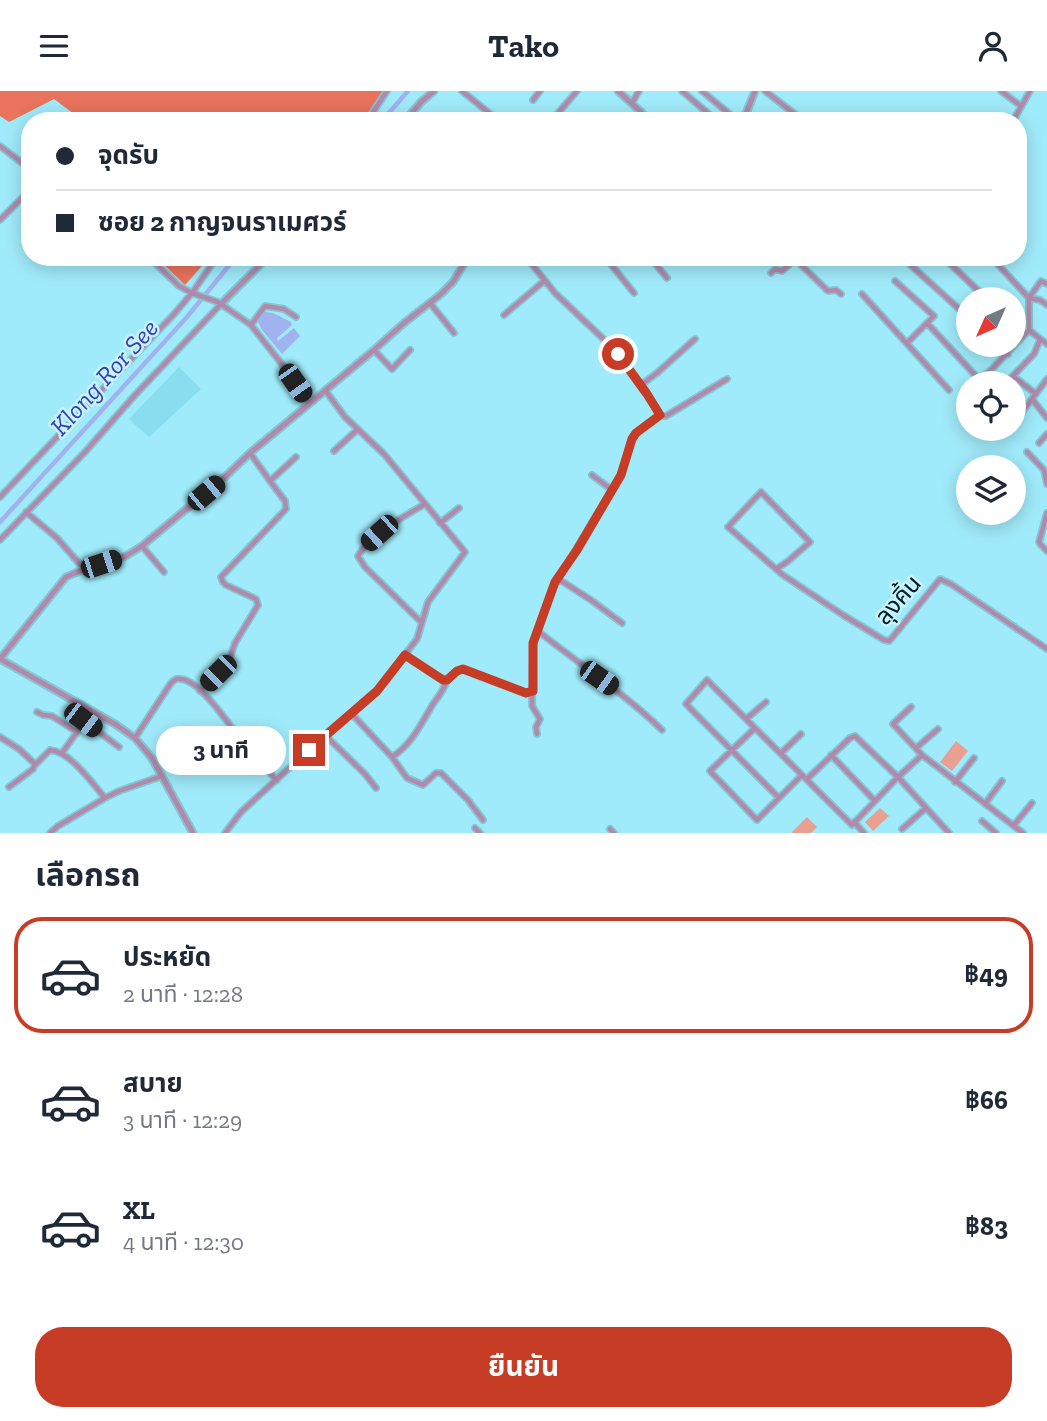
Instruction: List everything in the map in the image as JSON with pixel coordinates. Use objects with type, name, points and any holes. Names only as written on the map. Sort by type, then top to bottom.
[{"type":"street","points":[[373,112],[387,91]]},
{"type":"street","points":[[413,112],[434,91]]},
{"type":"street","points":[[462,91],[488,112]]},
{"type":"street","points":[[533,100],[540,91]]},
{"type":"street","points":[[560,112],[577,91]]},
{"type":"street","points":[[618,91],[642,112]]},
{"type":"street","points":[[632,103],[639,91]]},
{"type":"street","points":[[682,91],[706,112]]},
{"type":"street","points":[[702,91],[729,112]]},
{"type":"street","points":[[744,112],[755,91]]},
{"type":"street","points":[[765,91],[792,112]]},
{"type":"street","points":[[1000,91],[1021,107]]},
{"type":"street","points":[[1018,112],[1030,91]]},
{"type":"street","points":[[0,146],[21,162]]},
{"type":"street","points":[[0,219],[21,199]]},
{"type":"street","points":[[158,266],[173,282],[220,303],[251,325],[309,403]]},
{"type":"street","points":[[0,498],[175,313],[193,293],[211,266]]},
{"type":"street","points":[[0,540],[85,452],[220,303],[259,266]]},
{"type":"street","points":[[193,833],[147,751],[135,738],[0,659],[63,579],[84,569],[126,556],[142,546],[430,303],[450,285],[462,266]]},
{"type":"street","points":[[533,266],[565,304],[608,343],[660,415]]},
{"type":"street","points":[[612,266],[634,293]]},
{"type":"street","points":[[657,266],[667,278]]},
{"type":"street","points":[[771,273],[775,269],[782,271],[787,266]]},
{"type":"street","points":[[801,266],[828,291],[836,290],[841,293]]},
{"type":"street","points":[[912,266],[956,306]]},
{"type":"street","points":[[953,266],[975,287]]},
{"type":"street","points":[[999,266],[1029,298],[1040,300],[1047,305]]},
{"type":"street","points":[[504,315],[544,281]]},
{"type":"street","points":[[895,281],[934,316],[906,342]]},
{"type":"street","points":[[1047,284],[1041,281],[1029,298],[1027,332],[1047,344]]},
{"type":"street","points":[[862,294],[950,390]]},
{"type":"street","points":[[430,303],[454,333]]},
{"type":"street","points":[[251,325],[265,306],[284,309],[296,317]]},
{"type":"street","points":[[928,323],[956,353]]},
{"type":"street","points":[[640,385],[695,339]]},
{"type":"street","points":[[1018,371],[1034,353],[1040,340]]},
{"type":"street","points":[[374,350],[392,369],[410,350]]},
{"type":"street","points":[[960,357],[979,378],[1005,357]]},
{"type":"street","points":[[537,734],[536,727],[540,719],[532,708],[532,651],[557,578],[577,550],[621,475],[636,433],[660,415],[666,416],[727,379]]},
{"type":"street","points":[[1026,407],[1047,380]]},
{"type":"street","points":[[1026,386],[1036,394]]},
{"type":"street","points":[[225,833],[239,814],[377,691],[417,639],[428,602],[464,552],[384,454],[345,417],[325,390]]},
{"type":"street","points":[[1032,399],[1047,418]]},
{"type":"street","points":[[334,451],[358,429]]},
{"type":"street","points":[[1039,443],[1047,435]]},
{"type":"street","points":[[200,691],[229,660],[235,643],[258,605],[256,599],[226,585],[221,577],[286,509],[285,501],[250,453]]},
{"type":"street","points":[[1027,453],[1044,470],[1047,484]]},
{"type":"street","points":[[270,481],[296,457]]},
{"type":"street","points":[[592,475],[612,490]]},
{"type":"street","name":"ลุงคิ้น","points":[[776,569],[790,561],[810,542],[761,492],[728,527],[776,569],[822,602],[886,641],[891,639],[940,579],[1047,649]]},
{"type":"street","points":[[421,622],[365,567],[358,556],[379,533],[425,504]]},
{"type":"street","points":[[440,523],[460,508]]},
{"type":"street","points":[[26,512],[51,532],[84,569]]},
{"type":"street","points":[[1047,513],[1039,542],[1047,551]]},
{"type":"street","points":[[142,546],[164,572]]},
{"type":"street","points":[[557,578],[622,623]]},
{"type":"street","points":[[538,631],[625,697],[662,730]]},
{"type":"street","points":[[405,655],[431,673],[447,680]]},
{"type":"street","points":[[392,757],[419,730],[443,692],[447,680],[457,671],[463,669],[526,693],[533,691]]},
{"type":"street","points":[[135,738],[175,680],[182,679],[200,691],[222,714],[250,751],[277,780]]},
{"type":"street","points":[[779,798],[686,704],[707,680],[852,825],[922,755]]},
{"type":"street","points":[[746,719],[766,702]]},
{"type":"street","points":[[911,707],[892,724],[922,755],[1023,833]]},
{"type":"street","points":[[62,753],[89,709]]},
{"type":"street","points":[[37,712],[51,715],[77,732]]},
{"type":"street","points":[[351,713],[392,757],[407,778],[424,784],[436,773],[441,773],[468,800],[483,820]]},
{"type":"street","points":[[83,720],[119,747]]},
{"type":"street","points":[[755,728],[710,771],[757,820],[779,798],[855,736],[898,777],[949,833]]},
{"type":"street","points":[[916,748],[938,729]]},
{"type":"street","points":[[781,753],[801,734]]},
{"type":"street","points":[[326,735],[376,788]]},
{"type":"street","points":[[0,737],[24,753],[35,765]]},
{"type":"street","points":[[9,786],[24,777],[50,750],[62,753],[105,798]]},
{"type":"street","points":[[831,755],[875,801]]},
{"type":"street","points":[[955,782],[974,758]]},
{"type":"street","points":[[50,833],[105,798],[162,776]]},
{"type":"street","points":[[985,804],[1002,781]]},
{"type":"street","points":[[1014,825],[1032,803]]},
{"type":"street","points":[[902,829],[926,808]]},
{"type":"street","points":[[982,821],[996,833]]},
{"type":"street","points":[[854,822],[864,833]]},
{"type":"shaded area","points":[[0,91],[387,91],[371,112],[72,112],[54,99],[29,112],[21,112],[21,116],[9,122],[0,116]]},
{"type":"shaded area","points":[[165,266],[202,266],[185,285]]},
{"type":"shaded area","points":[[265,312],[291,322],[292,325],[277,338],[278,341],[294,328],[300,336],[282,354],[258,322],[261,314]]},
{"type":"shaded area","points":[[179,367],[201,389],[149,437],[129,419]]},
{"type":"shaded area","points":[[956,741],[968,751],[952,771],[940,762]]},
{"type":"shaded area","points":[[880,808],[889,816],[873,831],[865,822]]},
{"type":"shaded area","points":[[807,817],[817,827],[811,833],[791,833]]},
{"type":"waterway","name":"Klong Ror See","points":[[390,112],[408,91]]},
{"type":"waterway","name":"Klong Ror See","points":[[0,522],[187,317],[229,266]]},
{"type":"route","points":[[309,750],[377,691],[405,655],[443,680],[463,669],[526,693],[533,691],[533,643],[555,582],[621,475],[632,439],[660,415],[618,354]]}]
